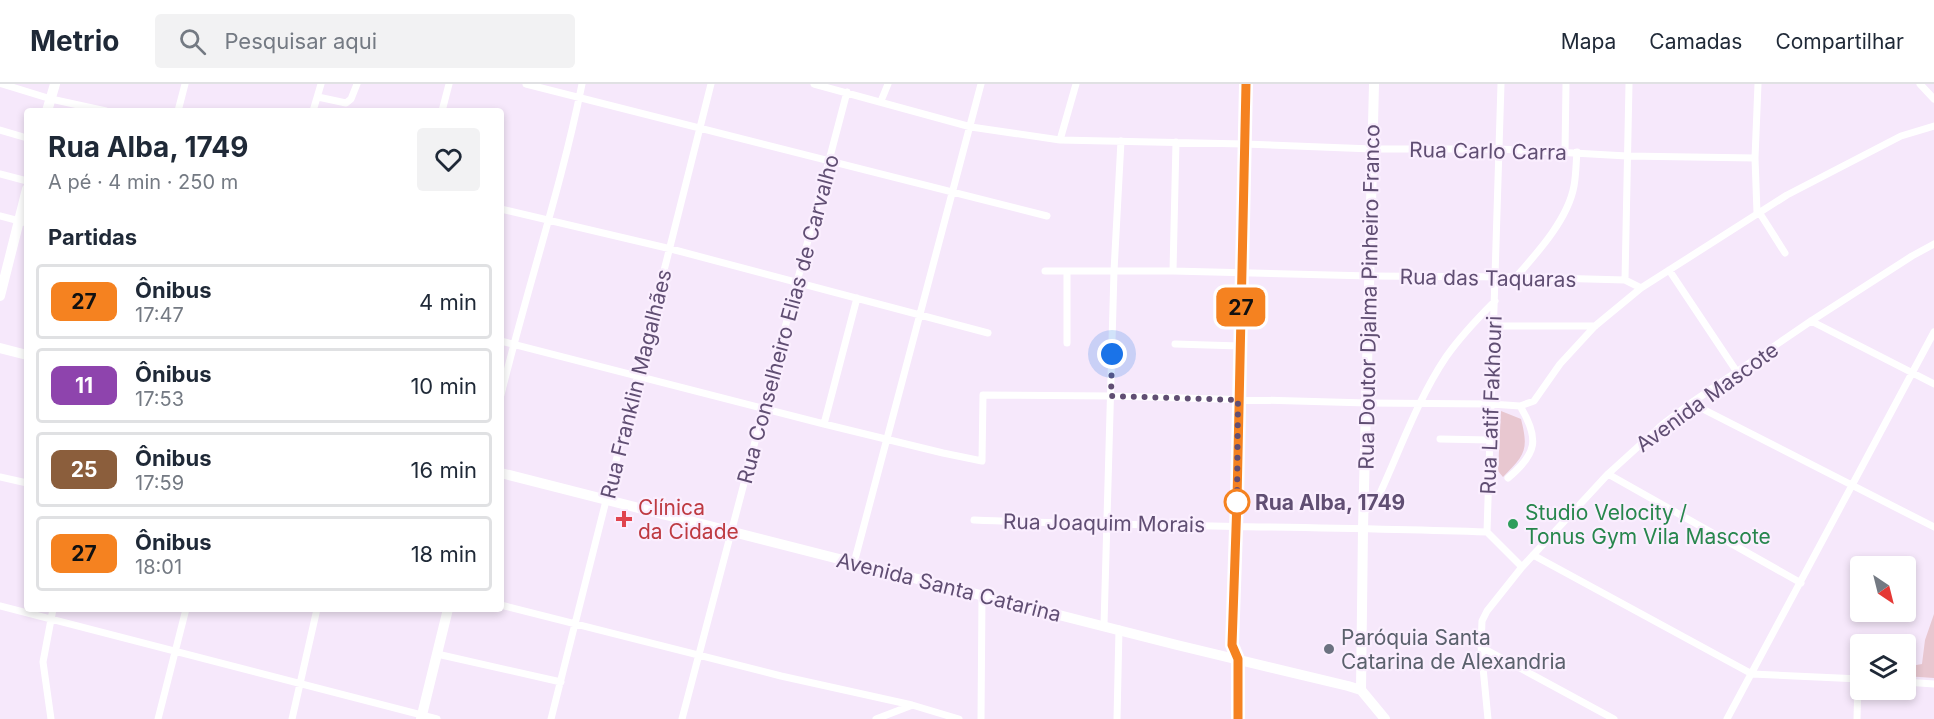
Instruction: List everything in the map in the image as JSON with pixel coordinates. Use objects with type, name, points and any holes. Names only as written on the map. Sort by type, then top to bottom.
[{"type":"street","points":[[2,84],[51,99],[92,108]]},
{"type":"street","points":[[48,108],[55,84]]},
{"type":"street","points":[[179,108],[185,84]]},
{"type":"street","points":[[314,108],[321,84]]},
{"type":"street","points":[[318,97],[346,103],[351,99],[357,84]]},
{"type":"street","points":[[443,108],[449,84]]},
{"type":"street","points":[[526,84],[1047,216]]},
{"type":"street","points":[[504,382],[549,220],[582,84]]},
{"type":"street","name":"Rua Franklin Magalhães","points":[[551,719],[711,84]]},
{"type":"street","name":"Rua Carlo Carra","points":[[814,84],[971,127],[1060,140],[1372,149],[1499,148],[1627,156],[1755,158]]},
{"type":"street","points":[[881,101],[888,84]]},
{"type":"street","points":[[854,563],[981,84]]},
{"type":"street","points":[[1060,140],[1076,84]]},
{"type":"street","points":[[1238,719],[1238,659],[1232,645],[1246,84]]},
{"type":"street","name":"Rua Doutor Djalma Pinheiro Franco","points":[[1361,690],[1374,84]]},
{"type":"street","name":"Rua Latif Fakhouri","points":[[1487,532],[1501,84]]},
{"type":"street","points":[[1565,153],[1566,84]]},
{"type":"street","points":[[1625,280],[1629,84]]},
{"type":"street","points":[[1758,84],[1755,158],[1758,213],[1785,253]]},
{"type":"street","points":[[1920,84],[1934,99]]},
{"type":"street","name":"Rua Conselheiro Elias de Carvalho","points":[[682,719],[847,92]]},
{"type":"street","points":[[504,341],[982,461],[982,394],[1520,406],[1534,401],[1560,364],[1595,326],[1641,288],[1787,195],[1901,136],[1934,126]]},
{"type":"street","points":[[0,130],[24,137]]},
{"type":"street","points":[[1104,625],[1114,271],[1121,141]]},
{"type":"street","points":[[1173,271],[1176,142]]},
{"type":"street","points":[[1516,277],[1555,229],[1566,207],[1574,187],[1577,152]]},
{"type":"street","points":[[0,174],[24,180]]},
{"type":"street","points":[[504,210],[671,249],[988,333]]},
{"type":"street","points":[[0,216],[23,222],[0,296]]},
{"type":"street","name":"Avenida Mascote","points":[[1488,719],[1481,646],[1482,621],[1487,611],[1522,567],[1608,474],[1663,424],[1691,403],[1811,321],[1934,243]]},
{"type":"street","points":[[1669,270],[1737,372]]},
{"type":"street","name":"Rua das Taquaras","points":[[1045,271],[1173,271],[1625,280],[1641,288]]},
{"type":"street","points":[[1067,271],[1067,343]]},
{"type":"street","points":[[824,423],[857,298]]},
{"type":"street","points":[[1364,512],[1374,503],[1381,491],[1422,403],[1446,358],[1495,301]]},
{"type":"street","points":[[1811,321],[1934,384]]},
{"type":"street","points":[[1494,326],[1595,326]]},
{"type":"street","points":[[1727,719],[1934,332]]},
{"type":"street","points":[[1175,344],[1240,346]]},
{"type":"street","points":[[0,348],[24,353]]},
{"type":"street","points":[[1691,403],[1934,527]]},
{"type":"street","points":[[1508,478],[1526,461],[1532,449],[1533,430],[1520,406]]},
{"type":"street","points":[[1440,439],[1490,440]]},
{"type":"street","name":"Avenida Santa Catarina","points":[[504,474],[1361,690]]},
{"type":"street","points":[[1608,474],[1801,583]]},
{"type":"street","points":[[0,477],[24,482]]},
{"type":"street","name":"Rua Joaquim Morais","points":[[974,520],[1107,526],[1363,528],[1487,532]]},
{"type":"street","points":[[1487,532],[1522,567]]},
{"type":"street","points":[[1533,555],[1752,674],[1850,679]]},
{"type":"street","points":[[981,719],[982,595]]},
{"type":"street","points":[[0,606],[300,683],[422,717],[438,719]]},
{"type":"street","points":[[504,606],[781,676],[912,705],[959,719]]},
{"type":"street","points":[[51,612],[43,662],[51,719]]},
{"type":"street","points":[[158,719],[185,612]]},
{"type":"street","points":[[292,719],[316,612]]},
{"type":"street","points":[[422,717],[447,612]]},
{"type":"street","points":[[1117,719],[1119,629]]},
{"type":"street","points":[[1481,646],[1614,719]]},
{"type":"street","points":[[437,654],[561,682]]},
{"type":"street","points":[[1916,683],[1934,684]]},
{"type":"street","points":[[1361,690],[1385,719]]},
{"type":"street","points":[[1857,719],[1858,700]]},
{"type":"street","points":[[876,719],[912,705]]},
{"type":"shaded area","points":[[1501,411],[1521,419],[1525,438],[1520,457],[1503,477],[1498,471]]},
{"type":"shaded area","points":[[1934,614],[1934,678],[1916,677],[1916,665],[1922,664],[1925,640]]},
{"type":"bus line","name":"27","points":[[1238,719],[1238,659],[1232,645],[1246,84]]},
{"type":"place","name":"Rua Alba, 1749","points":[[1237,502]]},
{"type":"place","name":"Clínica da Cidade","points":[[624,519]]},
{"type":"place","name":"Studio Velocity / Tonus Gym Vila Mascote","points":[[1513,524]]},
{"type":"place","name":"Paróquia Santa Catarina de Alexandria","points":[[1329,649]]},
{"type":"route","points":[[1112,354],[1111,396],[1238,400],[1237,502]]}]
